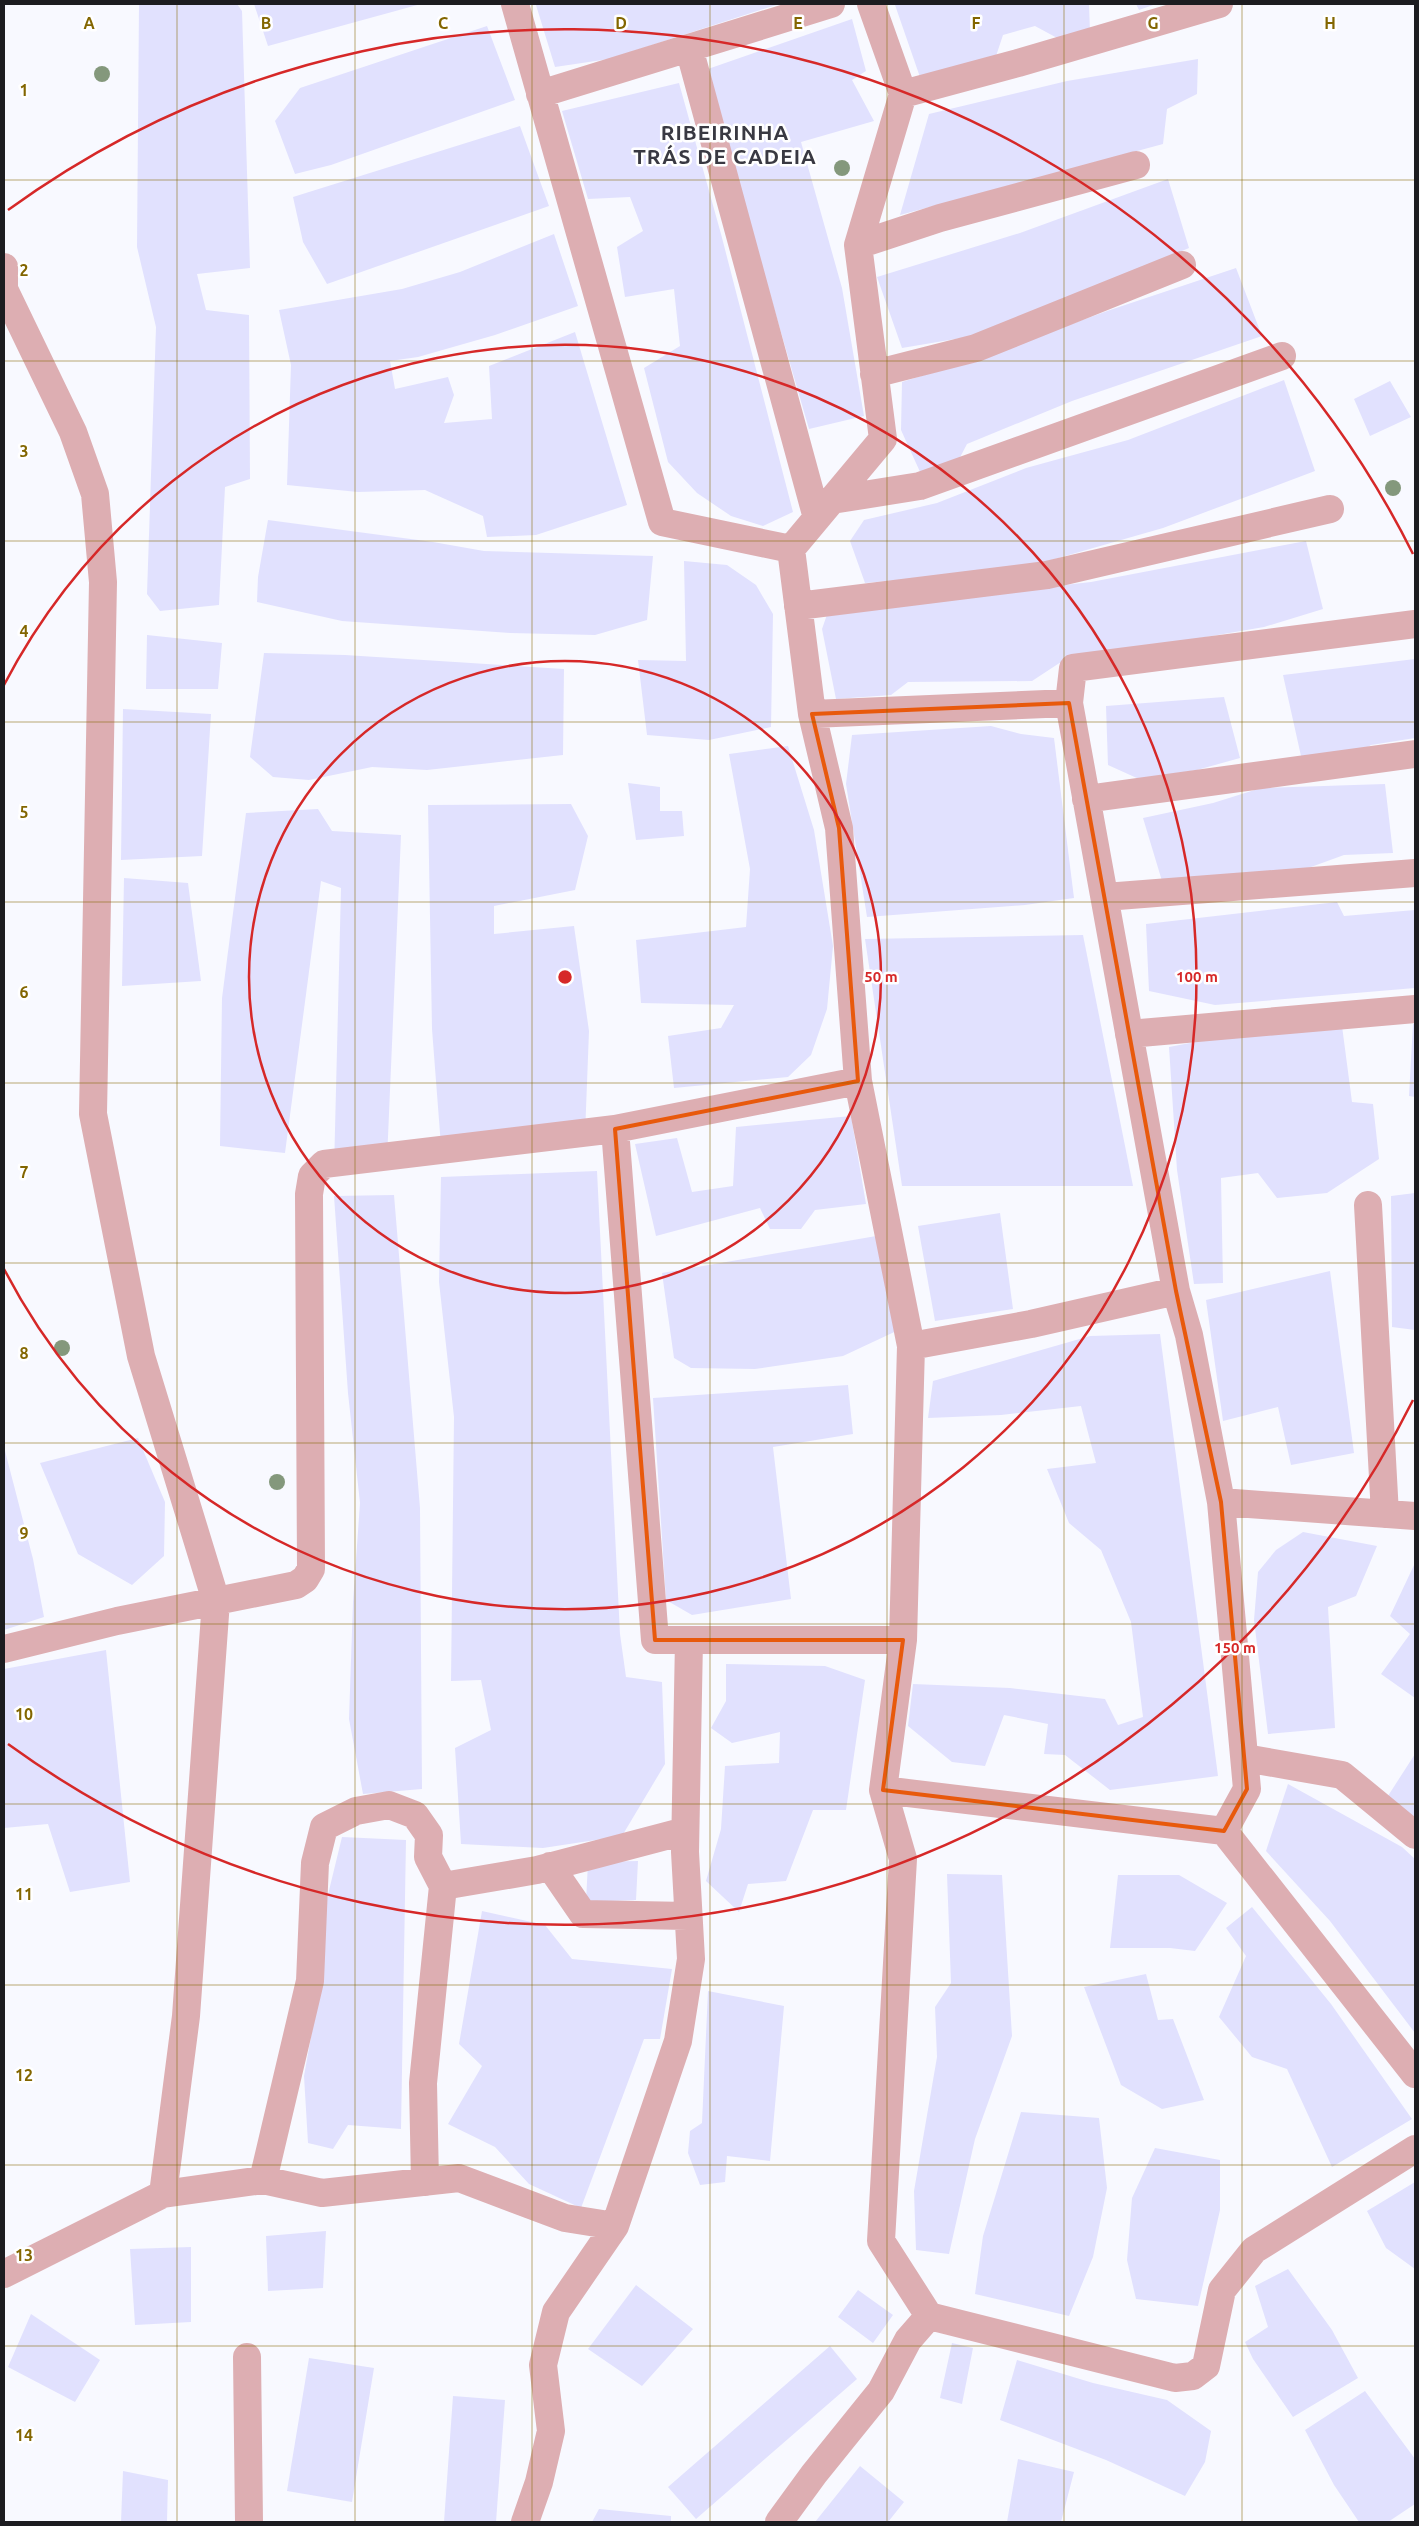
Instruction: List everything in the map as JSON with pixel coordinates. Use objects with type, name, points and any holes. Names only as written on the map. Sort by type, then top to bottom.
[{"type":"street","points":[[514,4],[662,522],[791,549]]},
{"type":"street","points":[[540,94],[831,4]]},
{"type":"street","points":[[871,4],[903,94],[858,246],[883,439],[791,549],[812,714],[839,828],[858,1081],[911,1346],[903,1640],[883,1790],[903,1859],[881,2241],[929,2316],[1175,2378],[1193,2376],[1206,2366],[1222,2290],[1254,2250],[1415,2149]]},
{"type":"street","points":[[903,94],[1018,63],[1219,4]]},
{"type":"street","points":[[689,48],[825,509]]},
{"type":"street","points":[[858,246],[940,218],[1136,164]]},
{"type":"street","points":[[874,374],[976,348],[1182,266]]},
{"type":"street","points":[[4,267],[4,289],[73,432],[95,494],[103,582],[93,1114],[140,1356],[216,1602],[186,2016],[163,2194]]},
{"type":"street","points":[[825,509],[920,486],[1282,356]]},
{"type":"street","points":[[798,606],[1047,575],[1330,509]]},
{"type":"street","points":[[1224,1831],[1247,1789],[1221,1502],[1188,1335],[1176,1291],[1086,799],[1069,703],[1073,668],[1415,624]]},
{"type":"street","points":[[812,714],[1069,703]]},
{"type":"street","points":[[1086,799],[1415,754]]},
{"type":"street","points":[[1105,897],[1415,873]]},
{"type":"street","points":[[1129,1034],[1415,1009]]},
{"type":"street","points":[[4,1649],[117,1621],[296,1585],[305,1579],[312,1569],[309,1194],[312,1176],[324,1164],[615,1129],[858,1081]]},
{"type":"street","points":[[615,1129],[655,1640],[903,1640]]},
{"type":"street","points":[[1368,1205],[1385,1514]]},
{"type":"street","points":[[911,1346],[1031,1324],[1176,1291]]},
{"type":"street","points":[[1221,1502],[1415,1516]]},
{"type":"street","points":[[525,2522],[539,2482],[551,2431],[543,2365],[556,2312],[615,2226],[678,2041],[691,1959],[685,1831],[689,1640]]},
{"type":"street","points":[[1245,1758],[1342,1774],[1415,1835]]},
{"type":"street","points":[[883,1790],[1224,1831],[1415,2074]]},
{"type":"street","points":[[263,2180],[310,1981],[315,1862],[324,1827],[356,1811],[390,1805],[415,1815],[429,1835],[428,1858],[443,1886],[423,2083],[424,2182]]},
{"type":"street","points":[[443,1886],[550,1866],[685,1831]]},
{"type":"street","points":[[550,1866],[583,1914],[688,1916]]},
{"type":"street","points":[[4,2271],[163,2194],[263,2180],[322,2193],[459,2178],[565,2218],[615,2226]]},
{"type":"street","points":[[779,2522],[814,2474],[881,2391],[908,2340],[929,2316]]},
{"type":"street","points":[[248,2357],[249,2522]]},
{"type":"highlighted area","points":[[1069,703],[1176,1291],[1221,1502],[1247,1789],[1224,1831],[883,1790],[903,1640],[655,1640],[615,1129],[858,1081],[839,828],[812,714]]},
{"type":"building","points":[[139,4],[237,4],[242,11],[250,268],[197,274],[206,310],[249,315],[250,479],[225,487],[219,605],[160,611],[147,594],[156,327],[137,247]]},
{"type":"building","points":[[254,4],[421,4],[268,46]]},
{"type":"building","points":[[779,4],[609,59],[555,67],[536,5]]},
{"type":"building","points":[[1089,4],[1090,32],[1059,39],[1035,26],[1003,35],[995,59],[921,80],[895,5]]},
{"type":"building","points":[[1136,4],[1156,4],[1139,10]]},
{"type":"building","points":[[852,19],[866,71],[852,80],[874,121],[801,142],[842,288],[864,416],[809,429],[705,70]]},
{"type":"building","points":[[487,26],[515,100],[331,165],[295,174],[275,121],[300,88]]},
{"type":"building","points":[[1198,59],[1197,94],[1167,109],[1163,144],[900,215],[929,114],[1067,81]]},
{"type":"building","points":[[679,83],[721,234],[793,512],[763,526],[731,516],[697,493],[668,462],[644,368],[680,346],[674,289],[625,297],[617,247],[643,231],[630,197],[588,199],[562,111]]},
{"type":"building","points":[[520,126],[549,206],[327,284],[303,242],[293,197]]},
{"type":"building","points":[[1168,179],[1189,248],[979,335],[902,348],[877,277],[1020,233]]},
{"type":"building","points":[[554,234],[578,306],[495,335],[418,357],[390,361],[395,389],[448,377],[454,395],[444,423],[492,419],[489,366],[575,332],[627,505],[536,535],[487,537],[483,516],[425,490],[358,492],[287,485],[291,365],[279,310],[402,289],[460,272]]},
{"type":"building","points":[[1236,268],[1262,336],[1072,401],[967,444],[956,465],[921,474],[901,430],[902,382],[963,363],[1110,310]]},
{"type":"building","points":[[1284,380],[1315,471],[1163,528],[1020,569],[865,583],[850,541],[864,520],[937,503],[1026,468],[1128,440]]},
{"type":"building","points":[[1390,381],[1411,417],[1370,436],[1354,399]]},
{"type":"building","points":[[268,520],[433,542],[484,551],[653,556],[647,620],[595,635],[510,633],[342,621],[257,602],[258,577]]},
{"type":"building","points":[[1306,541],[1323,609],[1264,627],[1061,662],[1032,681],[908,682],[891,695],[836,699],[822,629],[830,606],[939,599],[1091,582]]},
{"type":"building","points":[[684,561],[727,565],[756,585],[773,614],[771,727],[709,740],[647,735],[638,660],[686,661]]},
{"type":"building","points":[[147,635],[222,643],[218,689],[146,689]]},
{"type":"building","points":[[264,653],[345,655],[564,669],[563,755],[427,770],[372,767],[309,780],[273,777],[250,757]]},
{"type":"building","points":[[1415,659],[1415,738],[1371,745],[1345,762],[1303,765],[1283,675]]},
{"type":"building","points":[[1224,697],[1240,758],[1197,770],[1139,779],[1108,765],[1106,706]]},
{"type":"building","points":[[123,709],[211,714],[202,856],[121,860]]},
{"type":"building","points":[[991,726],[1021,734],[1054,738],[1074,898],[1025,905],[867,917],[846,784],[852,735]]},
{"type":"building","points":[[788,746],[814,830],[833,946],[827,1009],[811,1055],[788,1077],[674,1088],[668,1036],[721,1028],[734,1005],[641,1003],[636,940],[746,927],[750,869],[729,754]]},
{"type":"building","points":[[628,783],[660,787],[660,811],[682,811],[684,836],[636,840]]},
{"type":"building","points":[[1385,784],[1393,853],[1344,855],[1289,875],[1162,881],[1143,818],[1213,803],[1261,788]]},
{"type":"building","points":[[571,804],[588,836],[575,890],[494,906],[494,934],[574,926],[589,1031],[585,1135],[441,1146],[432,1029],[428,805]]},
{"type":"building","points":[[318,809],[332,831],[401,835],[387,1160],[334,1170],[341,888],[321,881],[285,1153],[220,1146],[222,998],[246,813]]},
{"type":"building","points":[[124,878],[188,883],[201,981],[122,986]]},
{"type":"building","points":[[1337,902],[1344,916],[1415,910],[1415,988],[1215,1005],[1149,991],[1146,924]]},
{"type":"building","points":[[1083,935],[1133,1186],[902,1186],[865,939]]},
{"type":"building","points":[[1413,1024],[1415,1024],[1415,1097],[1409,1096]]},
{"type":"building","points":[[1342,1026],[1352,1102],[1373,1104],[1379,1159],[1327,1193],[1277,1198],[1258,1173],[1221,1178],[1223,1283],[1194,1284],[1177,1170],[1169,1047],[1216,1038]]},
{"type":"building","points":[[851,1116],[866,1204],[815,1210],[801,1229],[770,1229],[760,1208],[656,1236],[635,1144],[677,1138],[692,1192],[733,1186],[736,1127]]},
{"type":"building","points":[[597,1171],[620,1634],[626,1677],[662,1682],[665,1764],[622,1836],[543,1848],[461,1844],[455,1748],[491,1730],[481,1680],[451,1681],[454,1417],[439,1282],[441,1177]]},
{"type":"building","points":[[1415,1193],[1415,1330],[1392,1327],[1391,1196]]},
{"type":"building","points":[[394,1195],[420,1508],[422,1789],[363,1794],[349,1719],[353,1602],[360,1503],[348,1393],[334,1196]]},
{"type":"building","points":[[1000,1213],[1013,1309],[935,1321],[918,1226]]},
{"type":"building","points":[[882,1235],[905,1327],[843,1356],[755,1369],[691,1368],[674,1358],[662,1273]]},
{"type":"building","points":[[1330,1271],[1354,1453],[1291,1465],[1278,1407],[1223,1421],[1206,1300]]},
{"type":"building","points":[[1160,1334],[1218,1776],[1110,1790],[1065,1755],[1044,1754],[1048,1724],[1004,1715],[985,1766],[952,1762],[908,1726],[913,1684],[1010,1688],[1105,1699],[1118,1725],[1143,1717],[1131,1622],[1101,1550],[1069,1523],[1047,1469],[1096,1463],[1081,1406],[1001,1415],[928,1418],[933,1381],[1090,1336]]},
{"type":"building","points":[[848,1385],[853,1434],[773,1447],[791,1599],[692,1615],[666,1600],[653,1398]]},
{"type":"building","points":[[138,1438],[165,1502],[164,1556],[132,1585],[78,1554],[40,1463]]},
{"type":"building","points":[[4,1447],[33,1559],[44,1617],[4,1630]]},
{"type":"building","points":[[1303,1532],[1377,1546],[1356,1596],[1328,1607],[1335,1728],[1268,1734],[1254,1620],[1258,1572],[1276,1550]]},
{"type":"building","points":[[1415,1563],[1415,1698],[1381,1674],[1410,1634],[1390,1616]]},
{"type":"building","points":[[106,1650],[130,1882],[70,1892],[48,1824],[4,1828],[4,1669]]},
{"type":"building","points":[[726,1664],[825,1666],[865,1680],[846,1810],[813,1810],[786,1881],[748,1884],[739,1912],[706,1881],[721,1829],[725,1766],[779,1763],[780,1732],[732,1743],[711,1728],[726,1701]]},
{"type":"building","points":[[1415,1754],[1415,1818],[1386,1799]]},
{"type":"building","points":[[1288,1784],[1402,1847],[1415,1859],[1415,2033],[1330,1921],[1266,1851]]},
{"type":"building","points":[[342,1837],[406,1840],[401,2129],[348,2125],[333,2149],[308,2143],[304,2076],[323,1970],[324,1911]]},
{"type":"building","points":[[638,1861],[636,1900],[586,1902],[588,1862]]},
{"type":"building","points":[[947,1874],[1002,1875],[1012,2036],[975,2139],[949,2254],[916,2250],[914,2191],[937,2057],[935,2007],[951,1983]]},
{"type":"building","points":[[1118,1875],[1179,1875],[1227,1903],[1195,1951],[1170,1948],[1110,1948]]},
{"type":"building","points":[[1252,1907],[1331,2004],[1412,2119],[1332,2167],[1287,2069],[1252,2057],[1219,2017],[1246,1956],[1226,1928]]},
{"type":"building","points":[[482,1911],[545,1925],[572,1959],[672,1969],[660,2039],[644,2039],[581,2208],[529,2184],[495,2147],[448,2124],[482,2066],[459,2044]]},
{"type":"building","points":[[1146,1974],[1158,2020],[1173,2019],[1204,2100],[1162,2109],[1121,2085],[1084,1987]]},
{"type":"building","points":[[708,1991],[784,2006],[770,2161],[727,2156],[725,2182],[700,2185],[688,2153],[690,2131],[702,2123]]},
{"type":"building","points":[[1021,2112],[1099,2118],[1107,2188],[1093,2257],[1069,2316],[975,2294],[983,2236]]},
{"type":"building","points":[[1155,2148],[1220,2160],[1220,2210],[1198,2306],[1136,2299],[1127,2260],[1132,2198]]},
{"type":"building","points":[[1415,2182],[1415,2269],[1386,2248],[1367,2211]]},
{"type":"building","points":[[326,2231],[323,2288],[268,2291],[266,2236]]},
{"type":"building","points":[[191,2247],[191,2322],[135,2325],[130,2249]]},
{"type":"building","points":[[1288,2269],[1332,2330],[1358,2378],[1293,2417],[1253,2359],[1245,2342],[1268,2327],[1255,2286]]},
{"type":"building","points":[[636,2285],[693,2329],[642,2386],[588,2349]]},
{"type":"building","points":[[858,2290],[893,2315],[873,2343],[838,2317]]},
{"type":"building","points":[[31,2314],[100,2360],[75,2402],[8,2367]]},
{"type":"building","points":[[952,2343],[973,2348],[962,2404],[940,2398]]},
{"type":"building","points":[[830,2346],[857,2379],[696,2519],[668,2487]]},
{"type":"building","points":[[309,2358],[374,2368],[352,2502],[287,2491]]},
{"type":"building","points":[[1017,2360],[1093,2383],[1167,2400],[1211,2431],[1205,2462],[1185,2496],[1106,2460],[1000,2420]]},
{"type":"building","points":[[1365,2391],[1415,2459],[1415,2504],[1388,2522],[1359,2522],[1334,2485],[1305,2430]]},
{"type":"building","points":[[453,2396],[505,2400],[496,2522],[444,2522]]},
{"type":"building","points":[[1018,2459],[1074,2472],[1061,2522],[1007,2522]]},
{"type":"building","points":[[860,2466],[904,2502],[888,2522],[815,2522]]},
{"type":"building","points":[[123,2471],[168,2480],[167,2522],[121,2522]]},
{"type":"building","points":[[599,2509],[671,2516],[671,2522],[592,2522]]},
{"type":"district","name":"RIBEIRINHA TRÁS DE CADEIA","points":[[725,144]]}]
